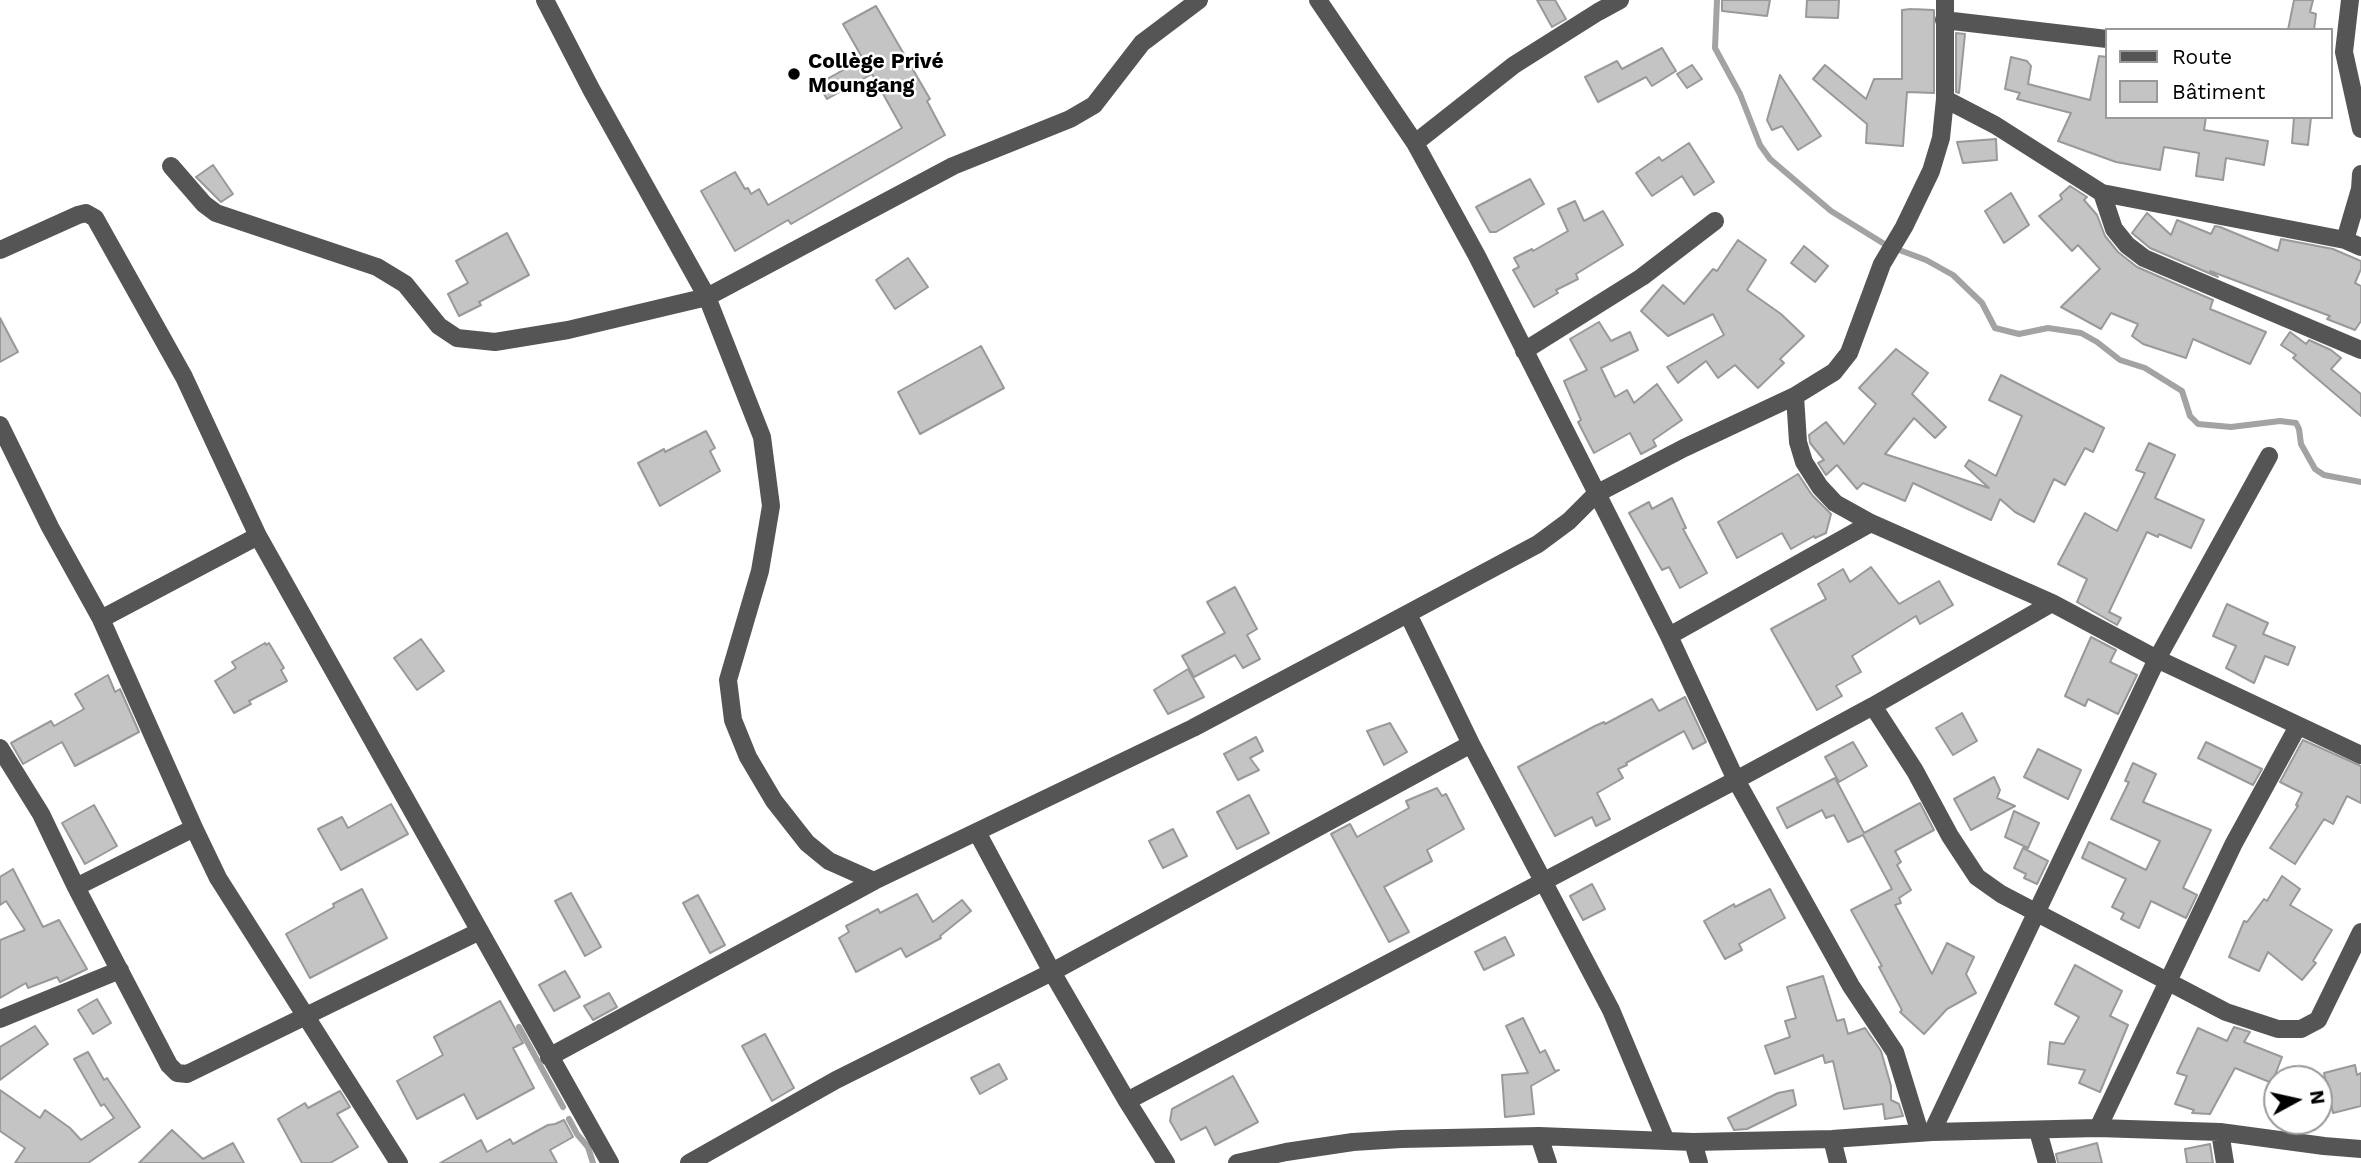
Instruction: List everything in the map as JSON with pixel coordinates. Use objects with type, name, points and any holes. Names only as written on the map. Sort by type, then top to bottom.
[{"type":"street","points":[[545,0],[591,89],[707,297],[762,437],[771,506],[760,571],[728,680],[733,720],[748,758],[774,801],[807,843],[829,861],[874,881]]},
{"type":"street","points":[[171,166],[204,204],[216,213],[377,267],[405,284],[439,326],[457,338],[495,342],[568,330],[707,297],[953,166],[1070,120],[1094,105],[1142,43],[1199,0]]},
{"type":"street","points":[[1318,0],[1415,143],[1477,256],[1669,636],[1736,780],[1850,986],[1895,1052],[1926,1132]]},
{"type":"street","points":[[1415,143],[1514,65],[1620,0]]},
{"type":"street","points":[[549,1057],[874,881],[1193,728],[1408,614],[1538,544],[1569,521],[1596,494],[1684,448],[1795,396],[1834,372],[1849,353],[1882,264],[1904,227],[1931,171],[1941,138],[1945,99],[1945,0]]},
{"type":"street","points":[[2350,0],[2338,52],[2361,129]]},
{"type":"street","points":[[1944,20],[2106,39]]},
{"type":"street","points":[[1945,99],[1995,125],[2102,193],[2353,244],[2361,174]]},
{"type":"street","points":[[2102,193],[2114,229],[2127,245],[2144,258],[2361,350]]},
{"type":"street","points":[[0,250],[78,215],[86,213],[94,218],[184,377],[258,536],[610,1163]]},
{"type":"street","points":[[1524,351],[1642,277],[1715,221]]},
{"type":"street","points":[[1795,396],[1798,442],[1804,462],[1820,487],[1835,503],[1871,523],[2052,603],[2157,659],[2361,755]]},
{"type":"street","points":[[0,425],[6,453],[101,620],[218,878],[399,1163]]},
{"type":"street","points":[[1926,1132],[2038,912],[2157,659],[2269,456]]},
{"type":"street","points":[[1669,636],[1871,523]]},
{"type":"street","points":[[101,620],[258,536]]},
{"type":"street","points":[[1126,1101],[1736,780],[1873,706],[2052,603]]},
{"type":"street","points":[[1408,614],[1471,744],[1611,1010],[1666,1141]]},
{"type":"street","points":[[1873,706],[1977,877],[2001,894],[2226,1012],[2278,1029],[2301,1029],[2318,1020],[2361,932]]},
{"type":"street","points":[[2098,1128],[2233,845],[2298,726]]},
{"type":"street","points":[[689,1163],[836,1080],[1052,972],[1471,744]]},
{"type":"street","points":[[0,748],[41,814],[169,1065],[177,1073],[187,1074],[480,931]]},
{"type":"street","points":[[76,887],[194,828]]},
{"type":"street","points":[[977,832],[1052,972],[1126,1101],[1166,1163]]},
{"type":"street","points":[[0,1019],[120,970]]},
{"type":"street","points":[[1237,1163],[1353,1142],[1539,1136],[1693,1142],[2098,1128],[2220,1132],[2361,1149]]},
{"type":"street","points":[[2038,1131],[2047,1163]]},
{"type":"street","points":[[2220,1132],[2225,1163]]},
{"type":"street","points":[[1539,1136],[1548,1163]]},
{"type":"street","points":[[1832,1139],[1838,1163]]},
{"type":"street","points":[[1693,1142],[1699,1163]]},
{"type":"building","points":[[1537,0],[1555,0],[1566,19],[1552,27]]},
{"type":"building","points":[[1722,0],[1770,0],[1767,16],[1722,11]]},
{"type":"building","points":[[1807,0],[1839,0],[1838,18],[1806,17]]},
{"type":"building","points":[[2294,0],[2313,0],[2310,12],[2316,14],[2314,28],[2288,28]]},
{"type":"building","points":[[876,6],[930,99],[927,101],[945,135],[791,224],[788,220],[735,251],[701,191],[735,172],[751,194],[759,189],[768,205],[902,128],[872,74],[827,99],[818,84],[863,59],[843,24]]},
{"type":"building","points":[[1902,10],[1934,10],[1934,93],[1907,92],[1903,146],[1866,143],[1867,124],[1813,79],[1825,65],[1866,99],[1874,79],[1902,79]]},
{"type":"building","points":[[1956,33],[1965,34],[1959,93],[1956,92]]},
{"type":"building","points":[[1662,48],[1676,71],[1652,86],[1646,77],[1598,102],[1585,77],[1617,61],[1622,69]]},
{"type":"building","points":[[2099,56],[2106,57],[2106,119],[2206,119],[2204,130],[2268,141],[2264,165],[2226,158],[2223,180],[2196,176],[2199,153],[2164,147],[2160,170],[2116,162],[2058,141],[2071,113],[2017,99],[2020,93],[2005,89],[2011,57],[2027,61],[2031,66],[2028,84],[2090,100]]},
{"type":"building","points":[[1692,65],[1702,79],[1687,88],[1677,74]]},
{"type":"building","points":[[1780,75],[1821,136],[1798,150],[1782,126],[1772,130],[1767,120]]},
{"type":"building","points":[[2294,119],[2311,119],[2308,145],[2292,143]]},
{"type":"building","points":[[1996,139],[1997,160],[1963,163],[1957,142]]},
{"type":"building","points":[[1689,143],[1714,182],[1694,195],[1682,176],[1652,196],[1636,173],[1659,157],[1662,161]]},
{"type":"building","points":[[213,165],[233,194],[221,202],[196,177]]},
{"type":"building","points":[[1530,179],[1544,204],[1496,232],[1490,232],[1476,207]]},
{"type":"building","points":[[2070,186],[2087,197],[2084,200],[2097,215],[2105,236],[2118,252],[2137,267],[2213,300],[2210,309],[2266,332],[2250,364],[2193,339],[2186,358],[2143,344],[2132,336],[2138,324],[2111,313],[2101,329],[2061,307],[2100,269],[2078,245],[2072,251],[2039,216],[2062,199],[2060,195]]},
{"type":"building","points":[[2011,193],[2029,225],[2004,243],[1985,211]]},
{"type":"building","points":[[1575,201],[1584,221],[1603,211],[1623,245],[1576,274],[1578,279],[1556,290],[1558,293],[1534,307],[1513,270],[1519,267],[1514,258],[1532,249],[1533,251],[1568,231],[1558,209]]},
{"type":"building","points":[[2147,213],[2171,235],[2177,220],[2211,234],[2215,226],[2220,227],[2278,251],[2281,239],[2333,249],[2361,261],[2361,269],[2355,283],[2361,286],[2361,321],[2355,330],[2327,319],[2330,316],[2210,271],[2218,277],[2150,248],[2132,233]]},
{"type":"building","points":[[507,233],[529,275],[459,316],[448,294],[468,283],[456,261]]},
{"type":"building","points":[[1738,240],[1766,260],[1747,290],[1781,314],[1804,336],[1780,359],[1784,363],[1758,388],[1735,365],[1718,378],[1706,361],[1678,383],[1667,367],[1724,335],[1713,314],[1668,336],[1641,311],[1663,285],[1684,304],[1713,269],[1717,271]]},
{"type":"building","points":[[1804,246],[1828,266],[1815,282],[1791,263]]},
{"type":"building","points":[[908,258],[928,287],[895,309],[876,280]]},
{"type":"building","points":[[0,318],[18,352],[0,362]]},
{"type":"building","points":[[1599,322],[1611,341],[1630,332],[1638,350],[1601,368],[1615,397],[1627,390],[1634,403],[1657,384],[1682,420],[1653,440],[1656,446],[1641,454],[1630,433],[1594,453],[1578,422],[1581,420],[1564,381],[1587,370],[1570,339]]},
{"type":"building","points":[[2290,332],[2306,344],[2309,340],[2341,358],[2331,369],[2361,394],[2361,416],[2293,358],[2296,355],[2281,345]]},
{"type":"building","points":[[981,346],[1004,388],[920,434],[898,392]]},
{"type":"building","points":[[1896,349],[1928,373],[1912,394],[1946,427],[1935,438],[1914,418],[1885,454],[1989,488],[1965,466],[1969,460],[1996,476],[2022,416],[1989,400],[2001,375],[2104,428],[2093,452],[2085,448],[2065,485],[2054,479],[2034,522],[2015,512],[2000,499],[1991,520],[1913,483],[1905,501],[1863,483],[1857,489],[1837,465],[1826,475],[1818,463],[1824,460],[1810,443],[1809,435],[1826,422],[1844,444],[1876,404],[1859,388]]},
{"type":"building","points":[[706,431],[715,448],[710,451],[720,471],[660,506],[638,463]]},
{"type":"building","points":[[2149,443],[2175,455],[2155,498],[2204,520],[2191,548],[2159,534],[2158,537],[2147,532],[2109,612],[2121,618],[2117,625],[2077,602],[2087,579],[2058,564],[2085,513],[2117,531],[2145,473],[2136,470]]},
{"type":"building","points":[[1798,474],[1812,495],[1831,514],[1826,533],[1815,538],[1814,536],[1791,549],[1782,533],[1737,558],[1718,522]]},
{"type":"building","points":[[1672,498],[1686,528],[1683,529],[1707,573],[1680,588],[1669,567],[1662,570],[1629,513],[1649,502],[1652,509]]},
{"type":"building","points":[[1871,567],[1899,604],[1939,581],[1953,605],[1920,624],[1916,616],[1852,656],[1861,672],[1836,686],[1842,696],[1817,710],[1771,629],[1826,599],[1818,584],[1843,569],[1850,582]]},
{"type":"building","points":[[1235,587],[1257,629],[1247,635],[1260,659],[1243,668],[1235,655],[1194,677],[1182,656],[1225,633],[1207,602]]},
{"type":"building","points":[[2227,604],[2268,623],[2263,634],[2295,647],[2288,665],[2265,656],[2254,683],[2226,668],[2236,646],[2213,636]]},
{"type":"building","points":[[2091,637],[2116,650],[2110,662],[2137,675],[2118,714],[2088,699],[2085,706],[2065,696]]},
{"type":"building","points":[[421,639],[444,671],[417,690],[394,658]]},
{"type":"building","points":[[269,643],[284,668],[281,670],[287,681],[249,701],[251,704],[234,713],[215,681],[236,668],[232,662]]},
{"type":"building","points":[[1188,669],[1204,697],[1168,714],[1154,690]]},
{"type":"building","points":[[108,675],[115,692],[120,689],[139,732],[75,766],[62,742],[23,764],[11,743],[51,721],[54,726],[84,709],[75,694]]},
{"type":"building","points":[[1685,697],[1706,742],[1693,749],[1684,731],[1626,763],[1627,765],[1618,769],[1623,778],[1597,793],[1610,819],[1596,826],[1592,817],[1555,836],[1518,767],[1652,699],[1659,711]]},
{"type":"building","points":[[1962,713],[1977,741],[1953,755],[1936,728]]},
{"type":"building","points":[[1390,723],[1407,752],[1384,765],[1367,731]]},
{"type":"building","points":[[1256,737],[1263,751],[1250,758],[1259,770],[1238,780],[1224,754]]},
{"type":"building","points":[[2303,740],[2361,766],[2361,803],[2347,796],[2333,824],[2324,819],[2295,864],[2270,848],[2298,806],[2296,805],[2302,793],[2280,782]]},
{"type":"building","points":[[1853,742],[1867,766],[1839,782],[1825,757]]},
{"type":"building","points":[[2206,742],[2262,769],[2253,785],[2198,758]]},
{"type":"building","points":[[2038,749],[2081,770],[2068,799],[2024,777]]},
{"type":"building","points":[[2133,763],[2156,774],[2143,802],[2211,830],[2183,888],[2197,895],[2186,918],[2151,901],[2139,928],[2121,919],[2124,913],[2112,907],[2126,879],[2082,858],[2089,842],[2146,870],[2160,841],[2111,819],[2129,782],[2125,781]]},
{"type":"building","points":[[1994,777],[2000,790],[1997,798],[2015,806],[1971,830],[1954,799]]},
{"type":"building","points":[[1835,778],[1864,833],[1920,803],[1934,830],[1895,851],[1901,862],[1897,865],[1911,890],[1899,898],[1901,903],[1895,905],[1932,974],[1947,943],[1974,957],[1966,974],[1976,993],[1947,1009],[1924,1034],[1900,1012],[1902,1010],[1879,967],[1882,966],[1851,910],[1892,889],[1863,835],[1848,842],[1834,815],[1826,818],[1822,810],[1787,828],[1777,808]]},
{"type":"building","points":[[1437,788],[1442,796],[1446,794],[1464,829],[1427,850],[1432,861],[1384,887],[1409,932],[1389,942],[1331,834],[1350,824],[1357,837],[1409,808],[1406,801]]},
{"type":"building","points":[[1249,795],[1269,833],[1237,849],[1217,812]]},
{"type":"building","points":[[391,804],[408,834],[341,870],[318,829],[342,817],[348,828]]},
{"type":"building","points":[[94,805],[117,846],[85,864],[62,823]]},
{"type":"building","points":[[2014,811],[2039,823],[2028,848],[2005,837]]},
{"type":"building","points":[[1173,829],[1187,856],[1163,868],[1149,841]]},
{"type":"building","points":[[2023,848],[2048,861],[2037,884],[2024,878],[2026,874],[2014,868]]},
{"type":"building","points":[[13,869],[43,927],[59,920],[87,969],[60,982],[57,977],[28,988],[26,983],[0,998],[0,940],[25,930],[6,901],[0,905],[0,877]]},
{"type":"building","points":[[2282,876],[2300,889],[2290,905],[2332,930],[2313,961],[2316,963],[2302,980],[2268,952],[2259,971],[2229,957],[2244,921],[2247,922],[2264,899],[2267,901]]},
{"type":"building","points":[[1592,884],[1605,909],[1583,920],[1570,896]]},
{"type":"building","points":[[362,889],[387,938],[310,978],[286,934]]},
{"type":"building","points":[[1770,889],[1785,918],[1739,944],[1742,950],[1725,959],[1704,921],[1734,904],[1735,907]]},
{"type":"building","points":[[571,893],[601,947],[585,956],[555,901]]},
{"type":"building","points":[[917,894],[933,922],[962,900],[971,911],[940,936],[941,938],[906,957],[901,948],[856,972],[839,938],[849,932],[846,926],[878,909],[880,913]]},
{"type":"building","points":[[698,895],[725,945],[710,953],[683,903]]},
{"type":"building","points":[[1505,937],[1514,955],[1484,970],[1475,952]]},
{"type":"building","points":[[2075,965],[2122,991],[2110,1016],[2128,1025],[2100,1092],[2079,1083],[2085,1070],[2048,1064],[2050,1042],[2064,1044],[2079,1017],[2055,1004]]},
{"type":"building","points":[[565,971],[580,997],[554,1011],[539,985]]},
{"type":"building","points":[[1823,976],[1837,1021],[1844,1019],[1848,1034],[1865,1028],[1881,1051],[1891,1086],[1891,1100],[1899,1104],[1903,1116],[1885,1119],[1883,1104],[1844,1109],[1833,1061],[1825,1063],[1823,1055],[1775,1074],[1765,1046],[1790,1037],[1785,1021],[1796,1018],[1787,987]]},
{"type":"building","points":[[609,993],[617,1007],[593,1020],[584,1006]]},
{"type":"building","points":[[97,999],[111,1023],[93,1034],[78,1010]]},
{"type":"building","points":[[500,1001],[523,1043],[513,1048],[534,1088],[477,1119],[464,1094],[417,1119],[397,1081],[443,1055],[434,1037]]},
{"type":"building","points":[[1523,1018],[1540,1053],[1545,1050],[1555,1071],[1559,1070],[1531,1086],[1534,1114],[1505,1117],[1502,1075],[1528,1073],[1506,1026]]},
{"type":"building","points":[[35,1026],[48,1044],[0,1080],[0,1047]]},
{"type":"building","points":[[2234,1027],[2250,1032],[2244,1042],[2282,1057],[2279,1065],[2263,1065],[2263,1079],[2235,1068],[2210,1114],[2192,1113],[2194,1110],[2175,1104],[2187,1076],[2177,1073],[2198,1028],[2227,1041]]},
{"type":"building","points":[[765,1034],[794,1088],[772,1101],[742,1046]]},
{"type":"building","points":[[88,1052],[104,1080],[107,1078],[140,1127],[88,1163],[15,1163],[25,1148],[0,1131],[0,1090],[40,1118],[45,1110],[70,1128],[81,1140],[114,1118],[104,1104],[101,1106],[74,1059]]},
{"type":"building","points":[[999,1064],[1007,1079],[980,1094],[971,1078]]},
{"type":"building","points":[[2355,1065],[2357,1075],[2361,1073],[2361,1106],[2333,1113],[2333,1071]]},
{"type":"building","points":[[1233,1076],[1258,1122],[1215,1145],[1206,1127],[1181,1140],[1170,1121],[1172,1109]]},
{"type":"building","points":[[1793,1090],[1796,1105],[1747,1129],[1734,1130],[1728,1118],[1778,1093]]},
{"type":"building","points":[[340,1091],[350,1107],[337,1114],[358,1147],[330,1163],[302,1163],[278,1119],[305,1103],[308,1108]]},
{"type":"building","points":[[564,1120],[573,1137],[550,1150],[557,1163],[440,1163],[481,1140],[487,1152],[510,1139],[513,1144],[548,1125]]},
{"type":"building","points":[[172,1130],[203,1159],[233,1143],[244,1163],[139,1163]]},
{"type":"building","points":[[2097,1143],[2102,1163],[2058,1163],[2056,1154]]},
{"type":"building","points":[[2210,1144],[2213,1163],[2187,1163],[2185,1149]]},
{"type":"waterway","points":[[1717,0],[1715,48],[1740,94],[1760,145],[1770,159],[1831,211],[1886,245],[1926,260],[1953,275],[1982,303],[1995,328],[2019,334],[2048,328],[2081,333],[2120,360],[2145,368],[2182,391],[2190,416],[2198,424],[2231,427],[2280,421],[2296,423],[2301,444],[2315,469],[2324,475],[2361,482]]},
{"type":"waterway","points":[[519,1027],[563,1107]]},
{"type":"waterway","points":[[569,1119],[588,1147],[593,1163]]},
{"type":"place","name":"Collège Privé Moungang","points":[[794,74]]}]
